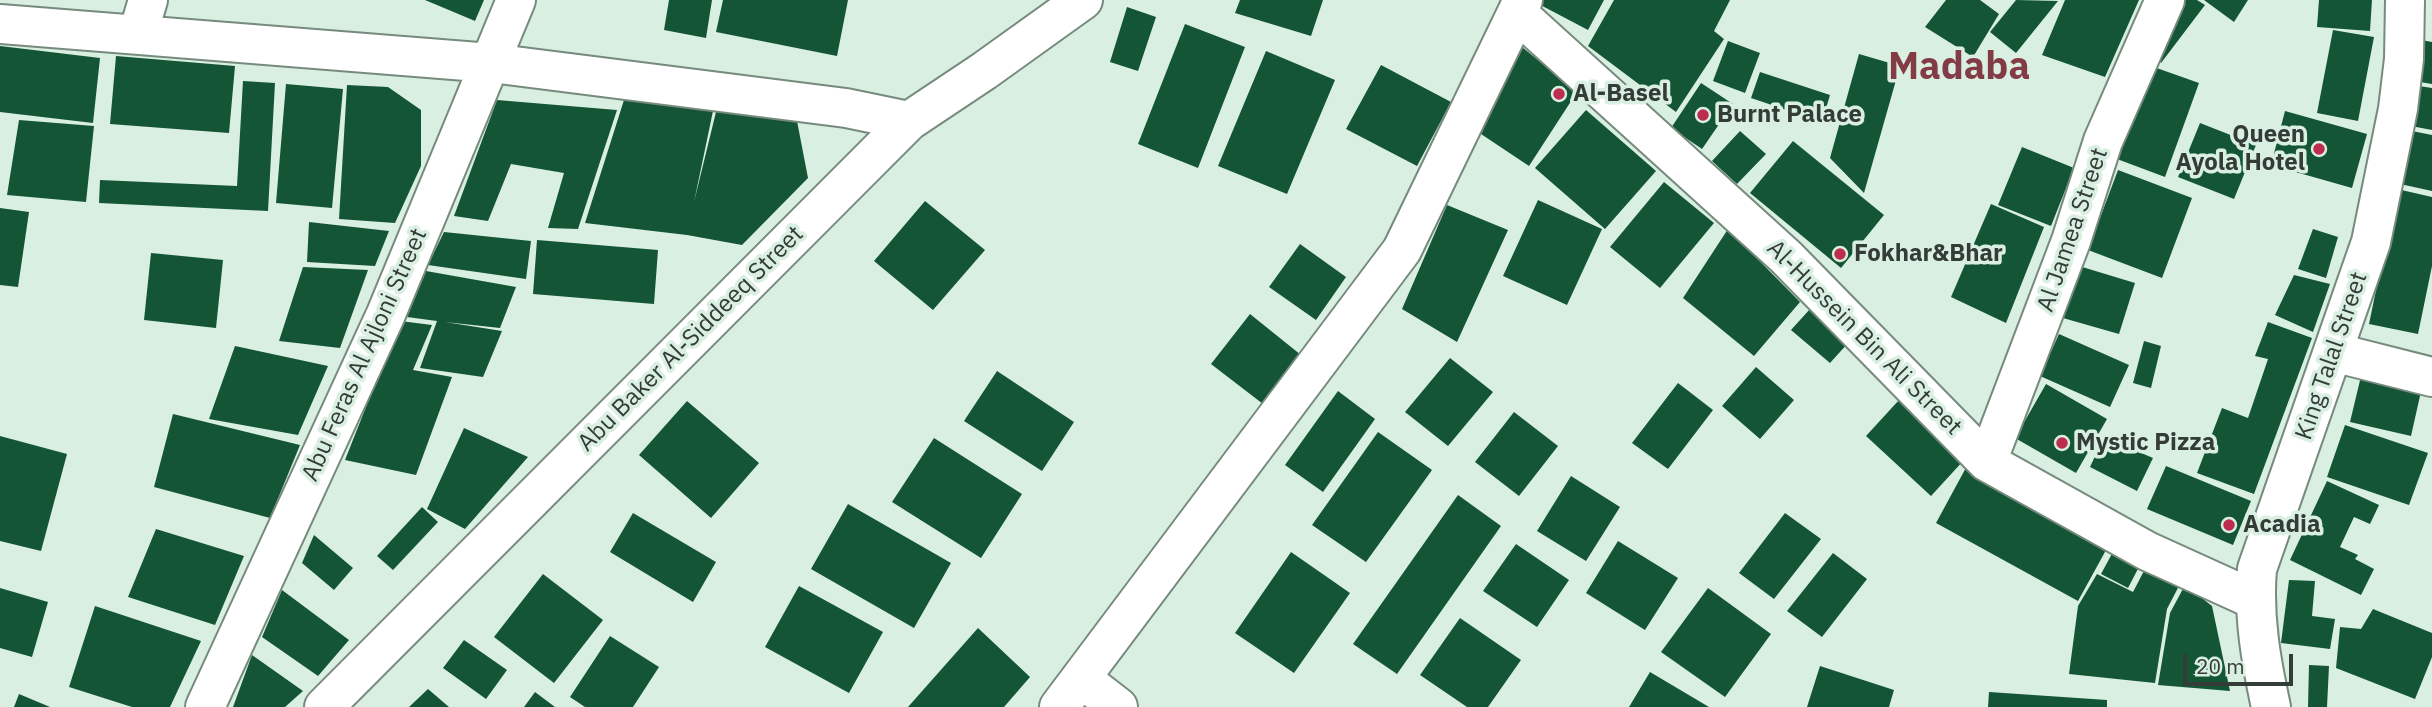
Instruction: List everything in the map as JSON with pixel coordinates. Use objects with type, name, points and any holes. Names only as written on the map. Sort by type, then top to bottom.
[{"type":"street","name":"Abu Feras Al Ajloni Street","points":[[205,707],[386,314],[516,0]]},
{"type":"street","name":"Abu Baker Al-Siddeeq Street","points":[[324,707],[909,121],[1083,0]]},
{"type":"street","name":"Al Jamea Street","points":[[1987,462],[2071,241],[2104,141],[2165,0]]},
{"type":"street","name":"King Talal Street","points":[[2271,707],[2262,665],[2255,600],[2257,569],[2374,229],[2398,109],[2404,59],[2405,0]]},
{"type":"street","points":[[1118,707],[1070,693],[1402,250],[1520,7]]},
{"type":"street","name":"Al-Hussein Bin Ali Street","points":[[1520,7],[1786,257],[1987,462],[2147,551],[2255,600]]},
{"type":"street","points":[[0,24],[143,17],[846,108],[909,121]]},
{"type":"street","points":[[2333,352],[2432,377]]},
{"type":"building","points":[[425,0],[484,0],[475,21]]},
{"type":"building","points":[[669,0],[712,0],[706,38],[664,30]]},
{"type":"building","points":[[723,0],[848,0],[837,56],[716,32]]},
{"type":"building","points":[[1240,0],[1323,0],[1311,36],[1235,13]]},
{"type":"building","points":[[1531,0],[1604,0],[1588,30]]},
{"type":"building","points":[[1614,0],[1730,0],[1714,31],[1724,39],[1676,112],[1588,46]]},
{"type":"building","points":[[1946,0],[1980,0],[1999,14],[1973,57],[1925,27]]},
{"type":"building","points":[[2016,0],[2058,1],[2016,53],[1990,32]]},
{"type":"building","points":[[2065,0],[2139,0],[2105,77],[2042,55]]},
{"type":"building","points":[[2182,0],[2197,0],[2205,5],[2161,63],[2158,57]]},
{"type":"building","points":[[2204,0],[2248,0],[2234,22]]},
{"type":"building","points":[[2319,0],[2372,0],[2370,31],[2317,27]]},
{"type":"building","points":[[1127,7],[1156,17],[1138,71],[1110,62]]},
{"type":"building","points":[[1185,24],[1245,47],[1198,168],[1138,144]]},
{"type":"building","points":[[2333,30],[2374,37],[2358,121],[2317,113]]},
{"type":"building","points":[[2421,40],[2432,42],[2432,84],[2414,81]]},
{"type":"building","points":[[1728,41],[1760,53],[1745,93],[1713,81]]},
{"type":"building","points":[[0,46],[100,58],[93,123],[0,112]]},
{"type":"building","points":[[1522,47],[1577,92],[1529,166],[1481,134]]},
{"type":"building","points":[[1266,51],[1335,80],[1287,194],[1218,166]]},
{"type":"building","points":[[1859,54],[1900,66],[1864,193],[1830,158]]},
{"type":"building","points":[[116,56],[235,66],[229,133],[110,124]]},
{"type":"building","points":[[1381,65],[1451,102],[1417,166],[1346,129]]},
{"type":"building","points":[[2151,66],[2199,83],[2165,177],[2117,159]]},
{"type":"building","points":[[1760,72],[1830,95],[1822,122],[1751,98]]},
{"type":"building","points":[[243,81],[275,83],[268,211],[99,203],[100,180],[237,186]]},
{"type":"building","points":[[1701,83],[1733,104],[1702,149],[1671,128]]},
{"type":"building","points":[[286,84],[343,89],[332,208],[276,203]]},
{"type":"building","points":[[347,85],[388,87],[421,110],[421,166],[395,223],[339,219]]},
{"type":"building","points":[[2419,86],[2432,88],[2432,130],[2411,126]]},
{"type":"building","points":[[497,100],[617,110],[578,229],[548,228],[564,173],[511,164],[488,221],[454,216]]},
{"type":"building","points":[[624,100],[713,111],[694,202],[716,112],[797,121],[808,178],[742,245],[687,235],[585,223]]},
{"type":"building","points":[[1586,110],[1656,171],[1605,229],[1535,168]]},
{"type":"building","name":"Queen Ayola Hotel","points":[[2285,111],[2367,134],[2352,188],[2271,165]]},
{"type":"building","points":[[19,120],[94,126],[86,202],[7,195]]},
{"type":"building","points":[[2200,123],[2256,145],[2234,199],[2178,177]]},
{"type":"building","points":[[1740,131],[1766,154],[1737,184],[1712,161]]},
{"type":"building","points":[[2412,131],[2432,135],[2432,191],[2400,184]]},
{"type":"building","points":[[1793,141],[1884,215],[1841,268],[1750,193]]},
{"type":"building","points":[[2022,147],[2074,168],[2051,226],[1998,205]]},
{"type":"building","points":[[2118,170],[2192,198],[2162,278],[2088,250]]},
{"type":"building","points":[[1664,182],[1714,223],[1660,288],[1610,247]]},
{"type":"building","points":[[2397,189],[2432,197],[2432,266],[2418,334],[2369,324]]},
{"type":"building","points":[[1538,200],[1602,229],[1567,305],[1503,276]]},
{"type":"building","points":[[925,201],[985,250],[933,310],[874,261]]},
{"type":"building","points":[[1991,204],[2044,227],[2006,323],[1951,297]]},
{"type":"building","points":[[1447,205],[1508,230],[1457,342],[1402,309]]},
{"type":"building","points":[[0,208],[29,212],[18,287],[0,285]]},
{"type":"building","points":[[309,222],[389,231],[375,266],[307,262]]},
{"type":"building","points":[[1728,229],[1800,302],[1754,356],[1683,298]]},
{"type":"building","points":[[2313,229],[2338,237],[2326,278],[2298,269]]},
{"type":"building","points":[[444,232],[531,241],[526,279],[428,265]]},
{"type":"building","points":[[537,240],[658,250],[654,304],[533,294]]},
{"type":"building","points":[[1300,244],[1346,277],[1316,320],[1269,287]]},
{"type":"building","points":[[151,253],[223,260],[216,328],[144,320]]},
{"type":"building","points":[[2079,266],[2135,283],[2119,334],[2063,318]]},
{"type":"building","points":[[303,267],[368,270],[340,348],[279,341]]},
{"type":"building","points":[[426,271],[516,287],[500,328],[445,322],[502,331],[483,377],[420,368],[437,321],[407,317]]},
{"type":"building","points":[[2294,275],[2330,284],[2313,332],[2275,315]]},
{"type":"building","points":[[1810,309],[1849,342],[1830,363],[1791,330]]},
{"type":"building","points":[[1250,314],[1301,355],[1263,404],[1211,364]]},
{"type":"building","points":[[400,321],[432,325],[413,370],[452,377],[416,475],[345,460]]},
{"type":"building","points":[[2268,322],[2312,338],[2254,494],[2197,473],[2222,408],[2248,418],[2268,359],[2255,356]]},
{"type":"building","points":[[2059,334],[2129,365],[2110,407],[2040,376]]},
{"type":"building","points":[[2144,341],[2161,346],[2151,388],[2133,383]]},
{"type":"building","points":[[235,346],[328,366],[298,435],[209,419]]},
{"type":"building","points":[[1450,358],[1493,392],[1448,446],[1405,412]]},
{"type":"building","points":[[1756,367],[1794,400],[1760,439],[1722,406]]},
{"type":"building","points":[[997,371],[1074,422],[1042,471],[964,421]]},
{"type":"building","points":[[2362,372],[2422,387],[2411,436],[2350,422]]},
{"type":"building","points":[[1678,383],[1713,410],[1668,469],[1632,443]]},
{"type":"building","points":[[2046,384],[2107,419],[2076,473],[2015,438]]},
{"type":"building","points":[[1338,391],[1375,419],[1323,492],[1285,465]]},
{"type":"building","points":[[1899,400],[1964,460],[1931,496],[1866,436]]},
{"type":"building","points":[[687,401],[759,463],[711,518],[639,455]]},
{"type":"building","points":[[1514,412],[1558,446],[1519,496],[1475,462]]},
{"type":"building","points":[[173,414],[300,445],[270,518],[154,487]]},
{"type":"building","points":[[2345,425],[2428,453],[2409,505],[2327,477]]},
{"type":"building","points":[[464,428],[528,457],[465,529],[427,509]]},
{"type":"building","points":[[1378,432],[1432,470],[1366,562],[1312,525]]},
{"type":"building","points":[[0,436],[67,454],[41,551],[0,541]]},
{"type":"building","points":[[2104,437],[2153,458],[2137,491],[2090,467]]},
{"type":"building","points":[[934,438],[1022,494],[981,558],[892,502]]},
{"type":"building","points":[[1968,464],[2111,541],[2078,601],[1936,523]]},
{"type":"building","points":[[2166,466],[2251,501],[2233,545],[2147,509]]},
{"type":"building","points":[[1571,476],[1620,507],[1586,561],[1537,531]]},
{"type":"building","points":[[2327,481],[2379,505],[2370,524],[2354,517],[2340,547],[2358,555],[2355,559],[2374,569],[2361,595],[2290,560]]},
{"type":"building","points":[[1458,495],[1501,526],[1397,674],[1353,644]]},
{"type":"building","points":[[848,504],[951,563],[914,628],[811,569]]},
{"type":"building","points":[[422,507],[438,522],[393,570],[377,556]]},
{"type":"building","points":[[633,513],[716,562],[693,602],[610,552]]},
{"type":"building","points":[[1785,513],[1821,539],[1774,599],[1739,573]]},
{"type":"building","points":[[156,529],[244,556],[215,625],[128,597]]},
{"type":"building","points":[[314,535],[353,568],[334,590],[302,563]]},
{"type":"building","points":[[1618,541],[1678,578],[1645,630],[1586,593]]},
{"type":"building","points":[[1516,544],[1569,580],[1537,627],[1483,591]]},
{"type":"building","points":[[2114,550],[2141,563],[2128,588],[2101,574]]},
{"type":"building","points":[[1291,552],[1350,593],[1294,673],[1235,633]]},
{"type":"building","points":[[1833,553],[1867,579],[1822,637],[1787,611]]},
{"type":"building","points":[[2146,567],[2180,584],[2167,609],[2155,683],[2069,674],[2078,606],[2097,574],[2133,592]]},
{"type":"building","points":[[543,574],[603,620],[554,683],[494,637]]},
{"type":"building","points":[[2289,580],[2315,581],[2312,616],[2335,619],[2330,649],[2281,643]]},
{"type":"building","points":[[2185,585],[2212,606],[2230,691],[2158,685],[2170,613]]},
{"type":"building","points":[[799,586],[883,632],[849,693],[765,647]]},
{"type":"building","points":[[0,588],[48,602],[32,657],[0,648]]},
{"type":"building","points":[[1708,588],[1771,634],[1725,697],[1661,652]]},
{"type":"building","points":[[282,590],[349,640],[318,676],[262,637]]},
{"type":"building","points":[[95,606],[201,641],[170,707],[132,707],[69,687]]},
{"type":"building","points":[[2373,609],[2432,633],[2432,657],[2415,699],[2336,668],[2340,627],[2361,629]]},
{"type":"building","points":[[1460,618],[1521,660],[1488,707],[1467,707],[1420,675]]},
{"type":"building","points":[[978,628],[1030,677],[1004,707],[908,707]]},
{"type":"building","points":[[610,636],[659,667],[633,707],[585,707],[570,697]]},
{"type":"building","points":[[464,640],[507,670],[486,699],[443,668]]},
{"type":"building","points":[[252,655],[303,691],[285,707],[233,707]]},
{"type":"building","points":[[2309,665],[2329,666],[2327,707],[2308,707]]},
{"type":"building","points":[[1820,666],[1894,690],[1889,707],[1807,707]]},
{"type":"building","points":[[1650,672],[1709,707],[1629,707]]},
{"type":"building","points":[[428,689],[449,707],[409,707]]},
{"type":"building","points":[[535,692],[555,707],[524,707]]},
{"type":"building","points":[[1989,692],[2107,700],[2107,707],[1988,707]]},
{"type":"building","points":[[19,694],[50,707],[14,707]]},
{"type":"place","name":"Al-Basel","points":[[1559,94]]},
{"type":"place","name":"Burnt Palace","points":[[1703,115]]},
{"type":"place","name":"Queen Ayola Hotel","points":[[2319,149]]},
{"type":"place","name":"Fokhar&Bhar","points":[[1840,254]]},
{"type":"place","name":"Mystic Pizza","points":[[2062,443]]},
{"type":"place","name":"Acadia","points":[[2229,525]]},
{"type":"district","name":"Madaba","points":[[1959,68]]}]
